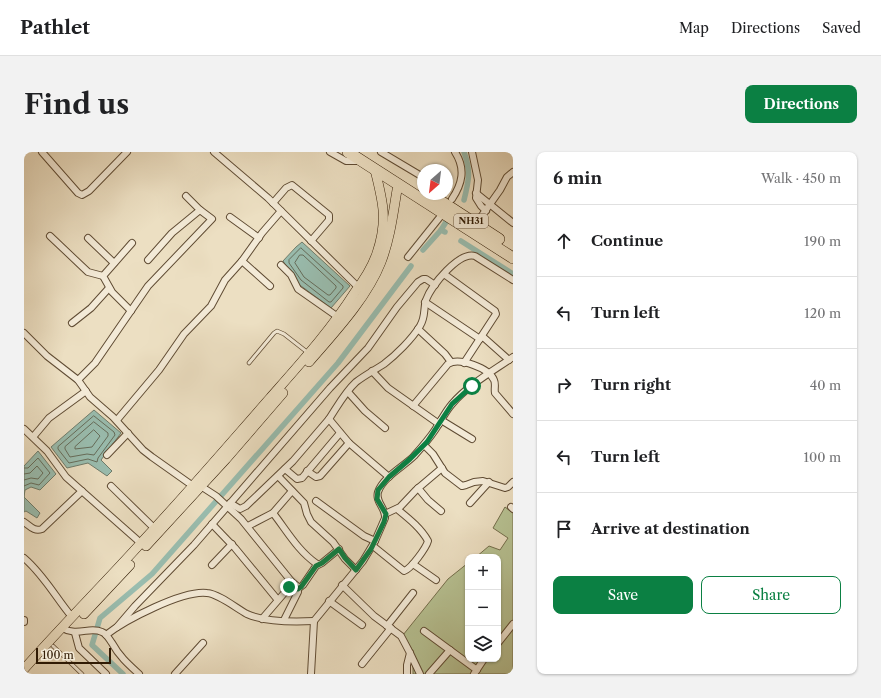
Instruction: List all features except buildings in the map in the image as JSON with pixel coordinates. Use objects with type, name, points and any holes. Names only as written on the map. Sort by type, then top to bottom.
[{"type":"highway","name":"NH31","points":[[348,152],[361,156],[417,188]]},
{"type":"highway","name":"NH31","points":[[361,156],[375,170],[403,187],[449,207],[513,258]]},
{"type":"highway","name":"NH31","points":[[438,200],[513,249]]},
{"type":"main road","points":[[24,669],[68,631],[72,617],[143,546],[154,529],[197,485],[338,317],[358,288],[374,260],[383,228],[384,207],[375,170]]},
{"type":"main road","points":[[28,674],[333,334],[360,298],[380,262],[387,240],[397,190],[403,187]]},
{"type":"street","points":[[42,152],[82,196],[89,192],[127,152]]},
{"type":"street","points":[[214,152],[273,203],[358,288]]},
{"type":"street","points":[[330,152],[346,161],[361,156]]},
{"type":"street","points":[[381,152],[417,173]]},
{"type":"street","points":[[408,257],[449,207],[459,188],[462,175],[459,158],[455,152]]},
{"type":"street","points":[[472,152],[478,180],[476,193],[477,202],[486,211]]},
{"type":"street","points":[[476,224],[491,204],[507,177],[512,173]]},
{"type":"street","points":[[273,203],[286,188],[292,185],[329,215],[329,220],[311,241]]},
{"type":"street","points":[[476,193],[513,223]]},
{"type":"street","points":[[78,380],[95,363],[148,286],[212,219],[200,210],[186,196]]},
{"type":"street","points":[[448,200],[449,207]]},
{"type":"street","points":[[148,260],[172,233],[200,210]]},
{"type":"street","points":[[117,420],[159,370],[184,334],[210,306],[225,280],[242,261],[281,211]]},
{"type":"street","points":[[230,217],[259,238]]},
{"type":"street","points":[[50,236],[88,272],[103,276],[109,288],[131,310]]},
{"type":"street","points":[[88,238],[114,263]]},
{"type":"street","points":[[103,276],[132,243]]},
{"type":"street","points":[[227,504],[243,509],[285,469],[329,419],[356,382],[385,363],[418,329],[424,319],[425,302],[435,285],[444,274],[463,258],[471,255],[476,256],[513,280]]},
{"type":"street","points":[[242,261],[270,286]]},
{"type":"street","points":[[281,265],[291,275],[298,289],[338,317]]},
{"type":"street","points":[[444,274],[495,311],[495,316],[464,363]]},
{"type":"street","points":[[117,627],[212,524],[227,504],[272,456],[308,412],[373,342],[397,307],[418,282],[426,279],[435,285]]},
{"type":"street","points":[[72,323],[91,308],[109,288]]},
{"type":"street","points":[[311,674],[314,621],[363,561],[374,543],[384,522],[386,514],[377,499],[381,486],[424,444],[456,399],[511,359],[425,302]]},
{"type":"street","points":[[418,329],[445,354],[451,362]]},
{"type":"street","points":[[24,333],[47,356],[78,380],[86,391],[117,420],[152,457],[227,504],[248,526],[298,589]]},
{"type":"street","points":[[413,406],[448,364],[451,362],[464,363],[480,368],[489,374],[495,382],[495,393],[513,414]]},
{"type":"street","points":[[372,371],[388,388],[413,406],[472,439]]},
{"type":"street","points":[[33,437],[49,418],[86,391]]},
{"type":"street","points":[[348,392],[365,412],[386,428]]},
{"type":"street","points":[[329,419],[349,443],[389,477]]},
{"type":"street","points":[[24,429],[47,451],[66,477],[143,546]]},
{"type":"street","points":[[107,455],[128,433]]},
{"type":"street","points":[[285,469],[297,479],[302,478],[340,433]]},
{"type":"street","points":[[307,471],[316,477],[320,476],[349,443]]},
{"type":"street","points":[[424,444],[442,468],[462,486],[466,486],[474,482],[489,482],[501,488],[505,488],[513,482]]},
{"type":"street","points":[[386,514],[397,509],[418,488],[442,468]]},
{"type":"street","points":[[278,476],[304,503],[306,514],[311,522],[329,537],[356,570]]},
{"type":"street","points":[[470,503],[489,482]]},
{"type":"street","points":[[111,486],[154,529]]},
{"type":"street","points":[[418,488],[428,500],[441,511]]},
{"type":"street","points":[[24,522],[33,529],[42,529],[82,491]]},
{"type":"street","points":[[248,526],[273,513],[292,491]]},
{"type":"street","points":[[316,501],[374,543],[404,571],[408,570],[428,541],[417,527],[397,509]]},
{"type":"street","points":[[273,513],[299,549],[318,564]]},
{"type":"street","points":[[212,524],[232,544],[277,600]]},
{"type":"street","points":[[212,565],[232,544]]},
{"type":"street","points":[[284,620],[297,595],[298,589],[303,585],[318,564],[322,563],[339,549]]},
{"type":"street","points":[[24,558],[38,571],[72,617]]},
{"type":"street","points":[[412,564],[436,580]]},
{"type":"street","points":[[262,619],[286,590],[291,581]]},
{"type":"street","points":[[342,585],[374,616],[401,636],[420,674]]},
{"type":"street","points":[[106,635],[137,616],[160,606],[196,593],[208,592],[248,614],[262,619],[314,621]]},
{"type":"street","points":[[362,664],[413,593]]},
{"type":"street","points":[[329,601],[362,625]]},
{"type":"street","points":[[501,639],[513,624]]},
{"type":"street","points":[[68,631],[99,631],[106,635],[120,656],[139,674]]},
{"type":"street","points":[[68,631],[79,648],[106,674]]},
{"type":"street","points":[[424,631],[450,650],[475,672],[482,662]]},
{"type":"street","points":[[175,674],[203,643]]},
{"type":"street","points":[[429,674],[450,650]]},
{"type":"street","points":[[407,674],[407,664],[410,653]]},
{"type":"lane","points":[[250,363],[277,331],[284,334],[309,353]]},
{"type":"lane","points":[[53,646],[82,674]]},
{"type":"shaded area","points":[[505,507],[513,513],[513,674],[413,674],[413,651],[403,635],[448,579],[465,565],[465,662],[501,662],[501,554],[480,554],[489,546],[500,550],[508,538],[493,528]]},
{"type":"water","points":[[302,242],[350,286],[331,308],[297,283],[283,261]]},
{"type":"water","points":[[94,410],[121,433],[101,460],[112,471],[107,476],[88,463],[67,468],[51,447]]},
{"type":"water","points":[[38,451],[56,474],[40,490],[31,487],[25,490],[24,497],[24,466]]},
{"type":"water","points":[[24,497],[40,513],[37,518],[26,511],[24,512]]},
{"type":"waterway","points":[[464,152],[468,165],[468,176],[464,200]]},
{"type":"waterway","points":[[441,230],[446,222]]},
{"type":"waterway","points":[[423,250],[441,230],[445,232]]},
{"type":"waterway","points":[[461,241],[513,274]]},
{"type":"waterway","points":[[123,674],[92,645],[100,618],[152,574],[338,363],[411,266]]},
{"type":"route","points":[[289,587],[291,581],[297,586],[298,589],[301,587],[318,564],[322,563],[339,549],[349,564],[356,570],[371,549],[384,522],[386,514],[377,499],[378,490],[389,477],[427,442],[447,410],[456,399],[472,386]]}]
